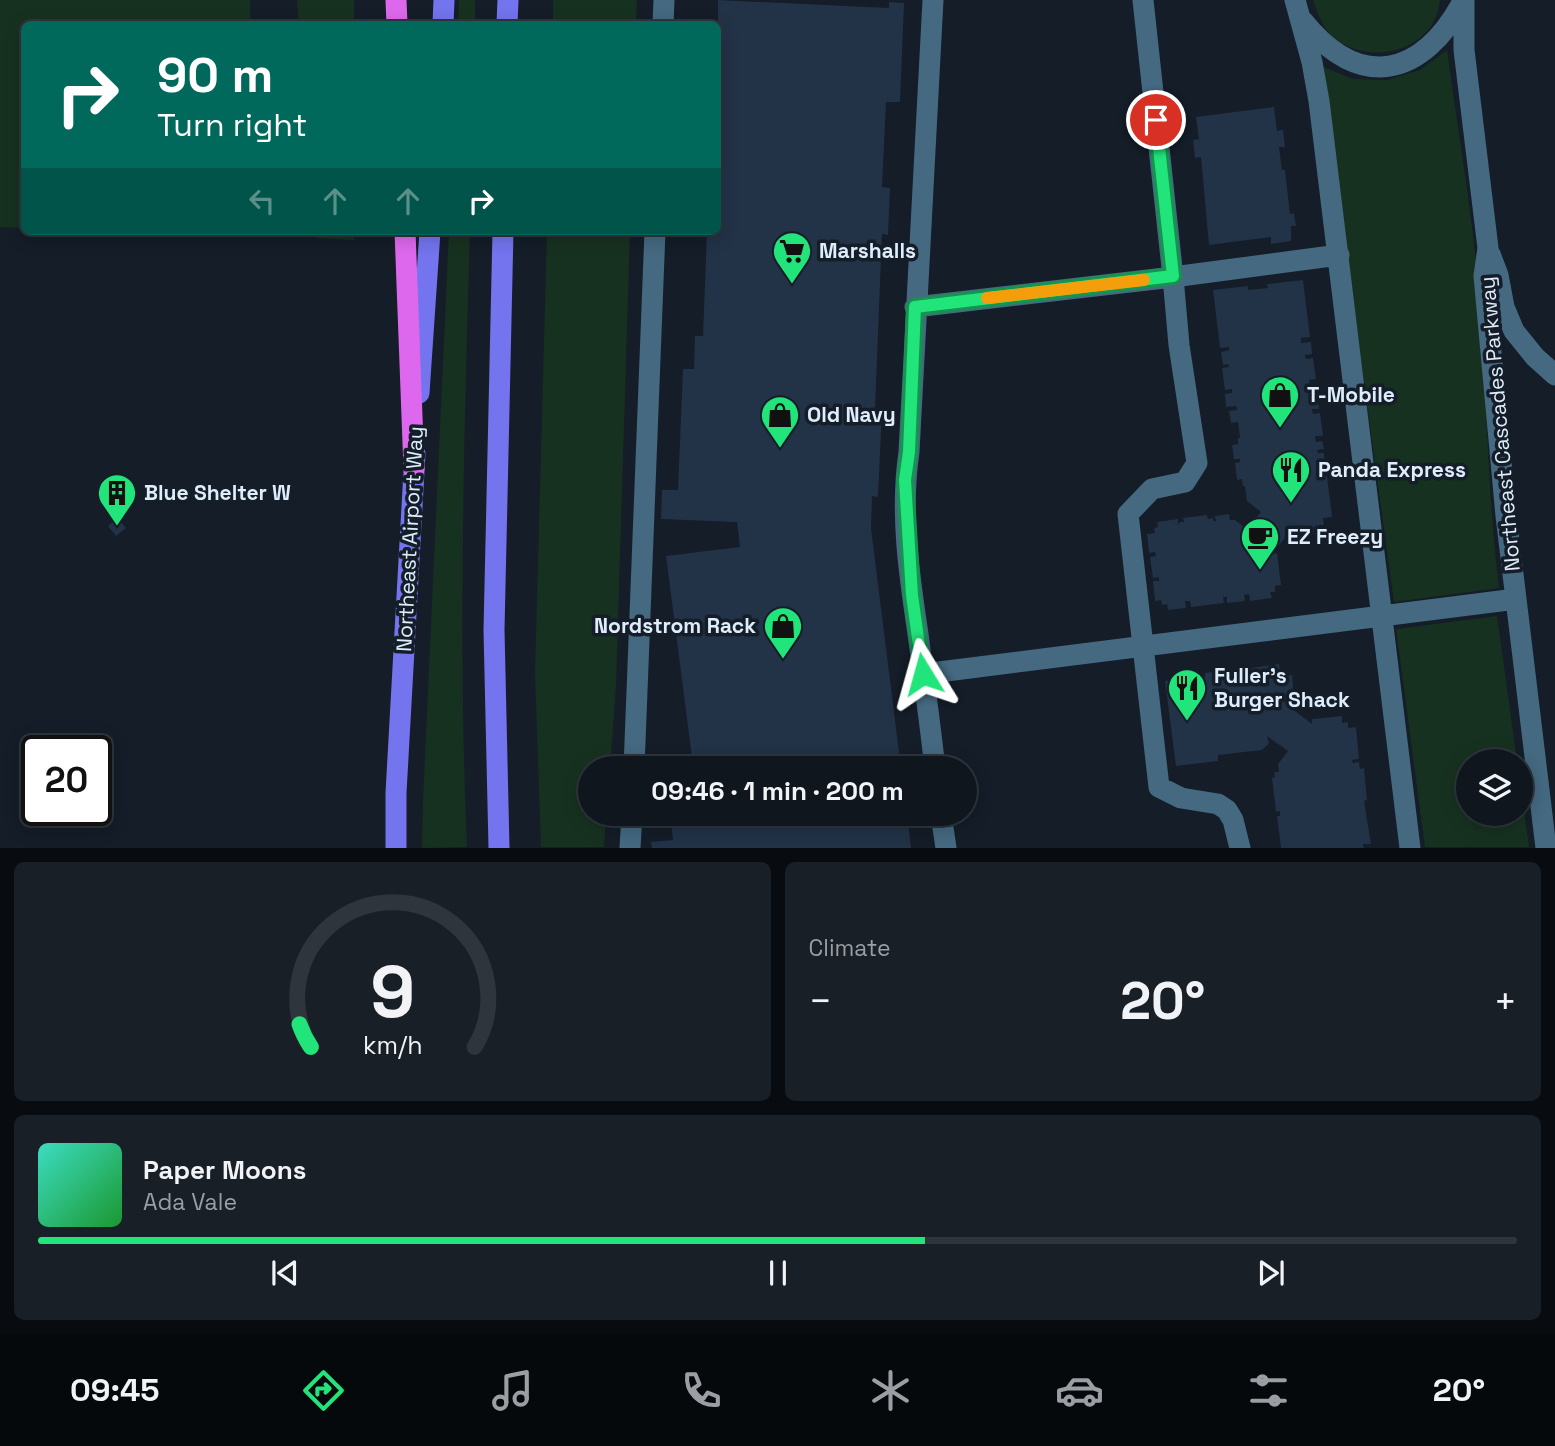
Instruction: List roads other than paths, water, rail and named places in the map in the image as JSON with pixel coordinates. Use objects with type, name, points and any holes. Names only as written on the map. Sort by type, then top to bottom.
[{"type":"highway","points":[[396,0],[397,21]]},
{"type":"highway","points":[[405,235],[414,469]]},
{"type":"main road","points":[[443,21],[444,0]]},
{"type":"main road","points":[[507,21],[508,0]]},
{"type":"main road","name":"Northeast Airport Way","points":[[396,848],[396,793],[429,235]]},
{"type":"main road","points":[[499,848],[494,630],[503,235]]},
{"type":"street","points":[[663,21],[664,0]]},
{"type":"street","points":[[933,0],[909,452],[905,480],[912,595],[933,756]]},
{"type":"street","points":[[1143,0],[1179,345],[1197,463],[1185,482],[1152,489],[1128,514],[1159,787],[1181,798],[1218,804],[1227,810],[1233,820],[1240,848]]},
{"type":"street","name":"Northeast Cascades Parkway","points":[[1297,8],[1321,41],[1343,58],[1368,66],[1382,67],[1408,62],[1431,46],[1448,27],[1464,0]]},
{"type":"street","name":"Northeast Cascades Parkway","points":[[1464,0],[1464,50],[1488,248],[1484,276],[1516,599],[1546,848]]},
{"type":"street","name":"Northeast Cascades Parkway","points":[[1297,8],[1312,62],[1319,102],[1410,848]]},
{"type":"street","points":[[634,756],[655,235]]},
{"type":"street","points":[[1488,248],[1498,275],[1504,307],[1514,331],[1535,357],[1555,374]]},
{"type":"street","points":[[915,307],[1339,255]]},
{"type":"street","points":[[923,674],[1516,599]]},
{"type":"street","points":[[630,848],[631,826]]},
{"type":"street","points":[[943,826],[946,848]]},
{"type":"place","name":"Marshalls","points":[[792,285]]},
{"type":"place","name":"T-Mobile","points":[[1280,429]]},
{"type":"place","name":"Old Navy","points":[[780,449]]},
{"type":"place","name":"Panda Express","points":[[1291,504]]},
{"type":"place","name":"Blue Shelter W","points":[[117,527]]},
{"type":"place","name":"EZ Freezy","points":[[1260,571]]},
{"type":"place","name":"Nordstrom Rack","points":[[783,660]]},
{"type":"place","name":"Fuller’s Burger Shack","points":[[1187,722]]}]
